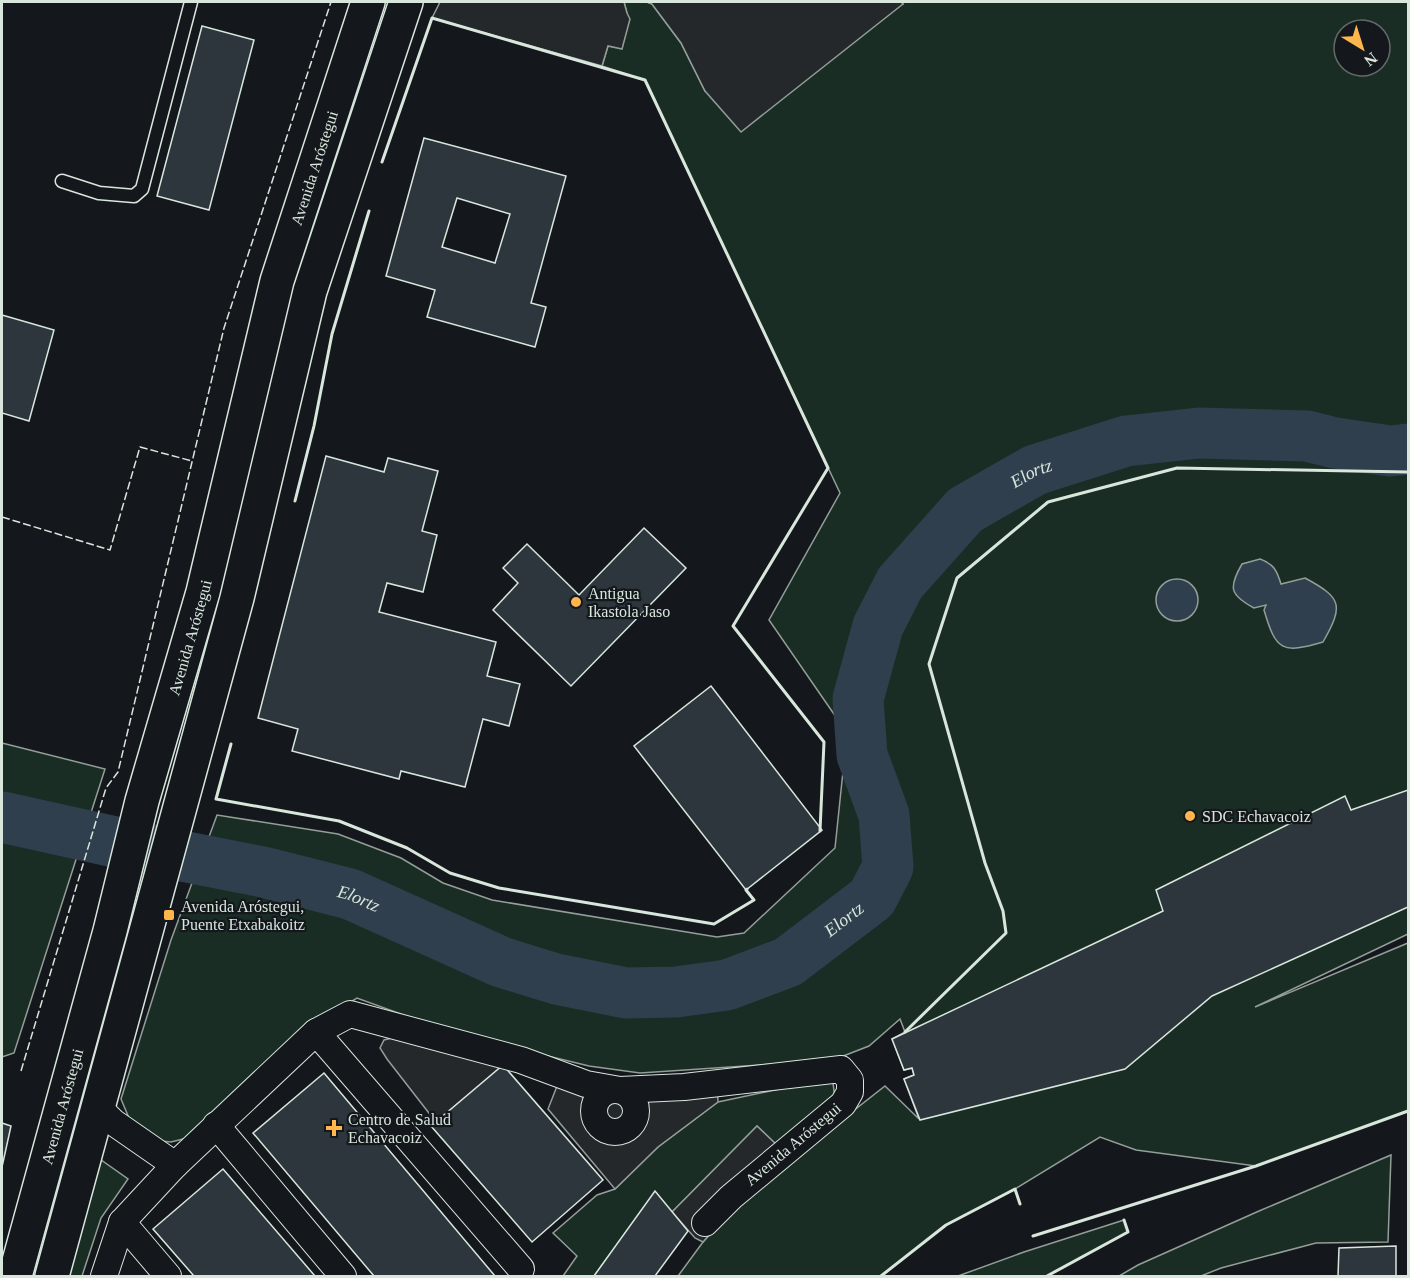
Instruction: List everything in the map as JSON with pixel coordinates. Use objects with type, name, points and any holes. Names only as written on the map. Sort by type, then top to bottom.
[{"type":"main road","name":"Avenida Aróstegui","points":[[15,1276],[110,931],[142,801],[202,592],[277,281],[368,2]]},
{"type":"main road","name":"Avenida Aróstegui","points":[[52,1276],[237,598],[310,291],[406,2]]},
{"type":"street","name":"Avenida Aróstegui","points":[[104,1276],[122,1222],[175,1165],[316,1032],[350,1014],[521,1060],[586,1084],[620,1090]]},
{"type":"street","points":[[316,1032],[521,1269]]},
{"type":"street","name":"Avenida Aróstegui","points":[[684,1087],[635,1116],[628,1127],[616,1132],[602,1128],[594,1116],[595,1102],[605,1091],[684,1087],[841,1069],[850,1080],[850,1092],[843,1104],[731,1197],[705,1223]]},
{"type":"street","points":[[561,1076],[597,1123]]},
{"type":"street","points":[[620,1090],[632,1097],[636,1109],[635,1116]]},
{"type":"street","points":[[99,1108],[113,1122],[175,1165]]},
{"type":"street","points":[[216,1125],[343,1276]]},
{"type":"street","points":[[122,1222],[168,1276]]},
{"type":"lane","points":[[62,181],[99,193],[134,196],[142,189],[191,2]]},
{"type":"green space","points":[[624,2],[652,4],[681,43],[705,91],[903,4],[901,2],[1408,2],[1408,934],[1255,1007],[1408,943],[1408,1111],[1256,1166],[1136,1150],[1100,1137],[1015,1189],[946,1225],[881,1276],[678,1276],[703,1242],[741,1199],[885,1086],[919,1119],[904,1079],[914,1075],[912,1068],[904,1070],[892,1039],[905,1032],[900,1019],[869,1046],[833,1060],[640,1073],[589,1066],[453,1033],[357,998],[337,1010],[187,1138],[171,1142],[149,1140],[129,1118],[121,1099],[171,940],[217,815],[338,834],[401,858],[443,883],[492,900],[717,937],[744,933],[835,848],[847,733],[769,620],[840,493],[645,80],[602,66],[608,46],[622,48],[627,13]]},
{"type":"green space","points":[[2,743],[105,769],[14,1053],[2,1057]]},
{"type":"green space","points":[[817,1081],[833,1083],[835,1099],[780,1148],[757,1126],[672,1212],[655,1192],[594,1276],[563,1276],[577,1256],[553,1233],[597,1195],[615,1189],[658,1147],[718,1102]]},
{"type":"green space","points":[[87,1150],[128,1179],[101,1218],[82,1276],[63,1276]]},
{"type":"green space","points":[[1391,1155],[1388,1242],[1316,1243],[1221,1268],[1201,1276],[1119,1276],[1138,1265],[1259,1211]]},
{"type":"green space","points":[[1124,1220],[1128,1232],[1047,1276],[958,1276],[1024,1252]]},
{"type":"shaded area","points":[[440,2],[624,2],[630,19],[622,49],[608,46],[602,66],[432,18]]},
{"type":"shaded area","points":[[647,2],[901,2],[903,4],[741,132],[705,91],[681,43],[652,4]]},
{"type":"shaded area","points":[[392,1038],[503,1065],[431,1126],[432,1117],[380,1048],[384,1040]]},
{"type":"shaded area","points":[[561,1076],[717,1083],[718,1102],[658,1147],[615,1189],[548,1109]]},
{"type":"shaded area","points":[[757,1126],[780,1148],[741,1199],[703,1242],[695,1238],[672,1212]]},
{"type":"water","points":[[1260,559],[1269,563],[1278,575],[1281,584],[1305,578],[1332,597],[1336,604],[1336,611],[1323,642],[1298,648],[1283,646],[1277,641],[1268,624],[1264,610],[1266,605],[1254,608],[1236,595],[1233,585],[1242,564]]},
{"type":"water","points":[[1177,579],[1192,585],[1198,600],[1192,615],[1177,621],[1162,615],[1156,600],[1162,585]]},
{"type":"building","points":[[202,26],[254,40],[209,210],[157,196]]},
{"type":"building","points":[[424,138],[566,176],[531,303],[546,307],[535,347],[427,317],[435,290],[386,276]],"holes":[[[457,198],[510,214],[495,263],[442,247]]]},
{"type":"building","points":[[2,315],[54,330],[29,421],[2,413]]},
{"type":"building","points":[[326,456],[384,472],[388,458],[438,471],[422,531],[437,535],[423,592],[387,583],[379,612],[496,642],[487,676],[520,684],[509,726],[483,719],[465,787],[401,771],[399,779],[292,751],[298,729],[258,718]]},
{"type":"building","name":"Antigua Ikastola Jaso","points":[[644,528],[686,568],[571,686],[493,610],[518,583],[503,568],[527,544],[579,595]]},
{"type":"building","points":[[711,686],[822,830],[746,890],[634,746]]},
{"type":"building","points":[[1408,790],[1408,907],[1212,996],[1125,1069],[920,1120],[904,1079],[914,1075],[912,1068],[904,1070],[892,1039],[1163,911],[1156,890],[1345,796],[1351,810]]},
{"type":"building","points":[[503,1065],[603,1180],[532,1242],[431,1126]]},
{"type":"building","points":[[324,1073],[495,1276],[374,1276],[253,1133]]},
{"type":"building","points":[[2,1123],[11,1126],[2,1167]]},
{"type":"building","points":[[223,1169],[315,1276],[194,1276],[153,1229]]},
{"type":"building","points":[[655,1191],[688,1231],[655,1276],[594,1276]]},
{"type":"building","points":[[1396,1246],[1396,1276],[1338,1276],[1339,1248]]},
{"type":"waterway","name":"Elortz","points":[[2,817],[263,872],[350,894],[501,962],[556,979],[626,993],[676,992],[727,985],[788,962],[872,898],[888,867],[884,815],[862,755],[858,699],[878,626],[900,583],[965,510],[1035,470],[1126,441],[1199,433],[1307,436],[1335,443],[1390,451],[1408,449]]},
{"type":"fence","points":[[21,1071],[106,788],[118,772],[224,328],[331,2]]},
{"type":"fence","points":[[2,517],[110,550],[140,447],[192,461]]},
{"type":"wall","points":[[382,162],[432,18],[645,80],[828,468],[733,626],[824,742],[820,831]]},
{"type":"wall","points":[[295,501],[314,426],[332,334],[369,211]]},
{"type":"wall","points":[[905,1032],[1006,933],[1003,911],[985,863],[929,664],[957,578],[1048,502],[1177,468],[1408,472]]},
{"type":"wall","points":[[231,744],[216,799],[339,821],[407,848],[450,873],[499,888],[714,924],[754,900],[747,889]]},
{"type":"wall","points":[[1033,1236],[1256,1166],[1408,1111]]},
{"type":"wall","points":[[881,1276],[946,1225],[1015,1189],[1020,1204]]},
{"type":"wall","points":[[1047,1276],[1128,1232],[1124,1220]]},
{"type":"place","name":"Antigua Ikastola Jaso","points":[[576,602]]},
{"type":"place","name":"SDC Echavacoiz","points":[[1190,816]]},
{"type":"place","name":"Avenida Aróstegui, Puente Etxabakoitz","points":[[169,915]]},
{"type":"place","name":"Centro de Salud Echavacoiz","points":[[334,1128]]}]
